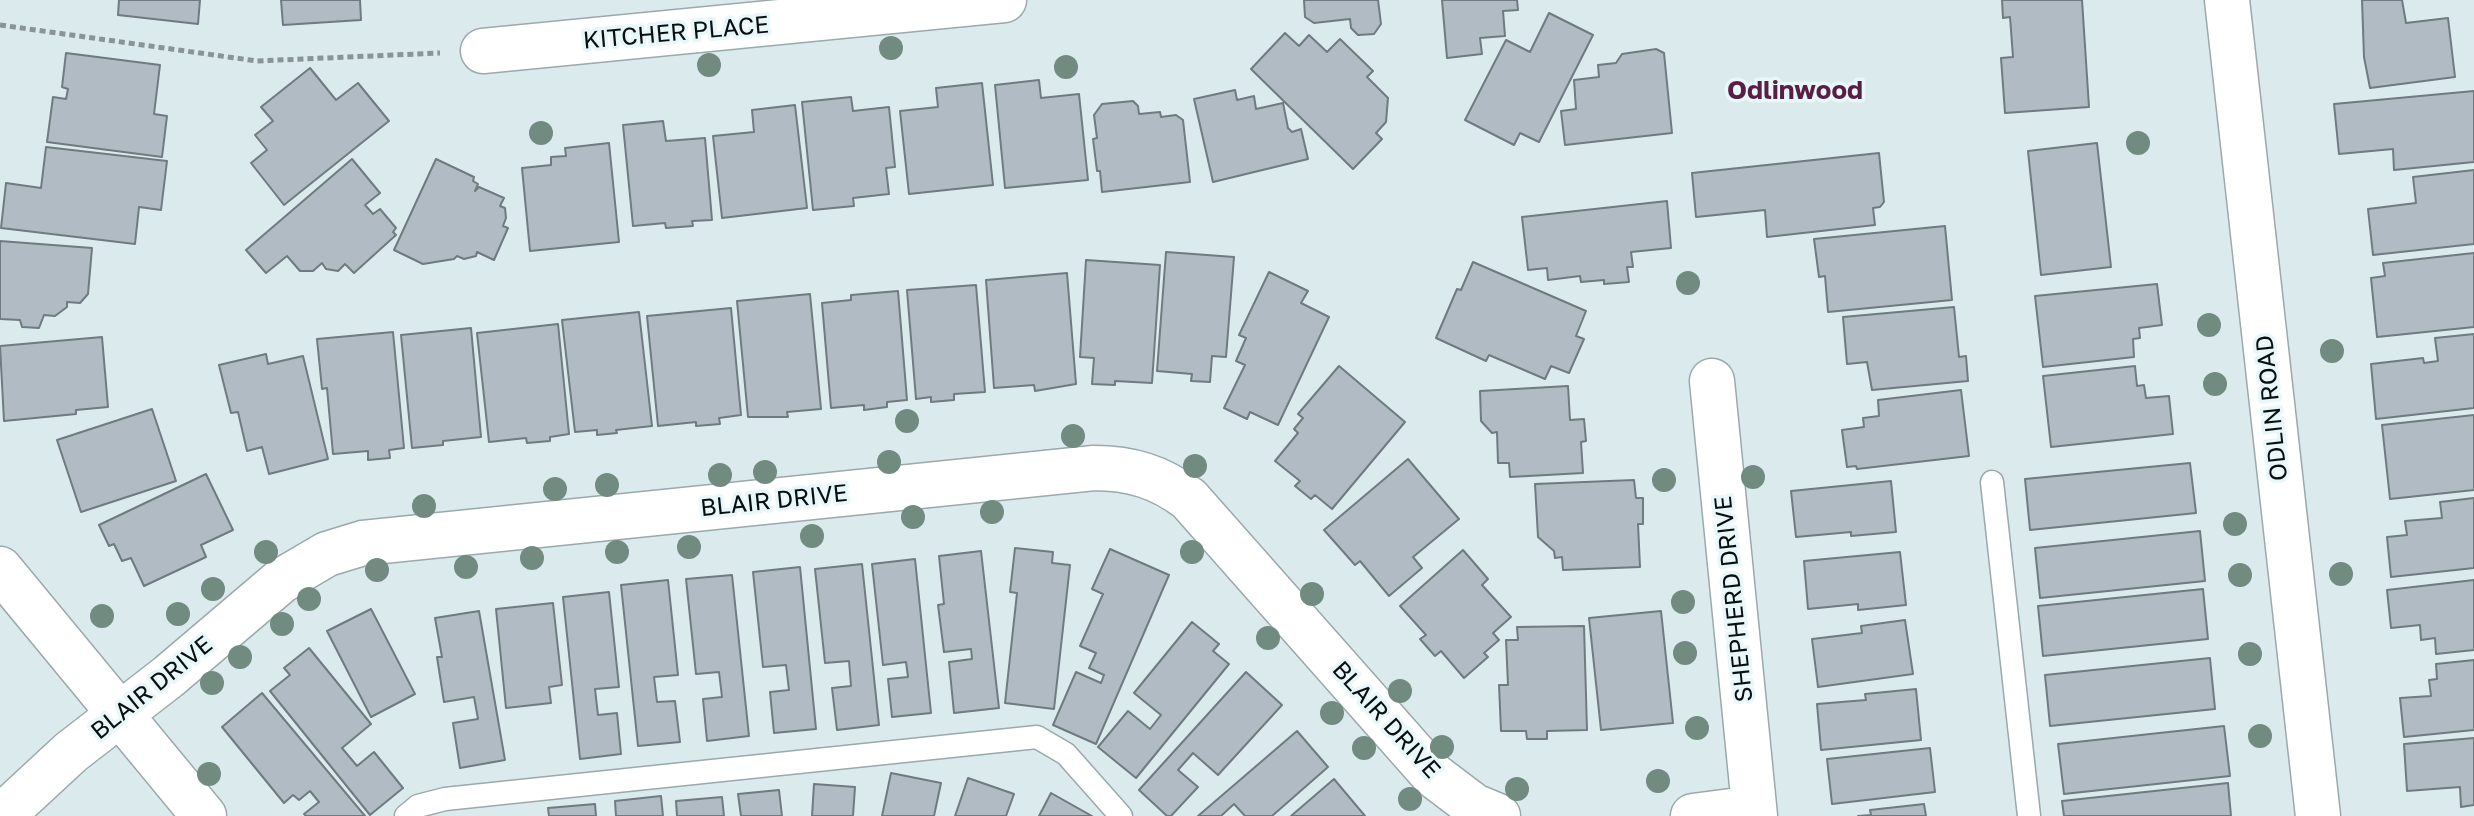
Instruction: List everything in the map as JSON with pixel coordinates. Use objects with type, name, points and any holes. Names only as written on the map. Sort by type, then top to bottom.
[{"type":"street","name":"KITCHER PLACE","points":[[483,51],[868,7],[1004,0]]},
{"type":"street","name":"ODLIN ROAD","points":[[2227,0],[2318,816]]},
{"type":"street","name":"SHEPHERD DRIVE","points":[[1712,381],[1754,812]]},
{"type":"street","name":"BLAIR DRIVE","points":[[2,816],[71,752],[121,715],[281,581],[327,554],[363,543],[1094,468],[1138,472],[1158,479],[1189,499],[1433,775],[1474,806],[1498,816]]},
{"type":"street","points":[[0,569],[204,816]]},
{"type":"street","points":[[1693,816],[1754,812]]},
{"type":"lane","points":[[1992,482],[2029,816]]},
{"type":"lane","points":[[406,816],[418,806],[445,799],[1037,737],[1066,754],[1121,816]]},
{"type":"path","points":[[0,25],[257,61],[483,51]]},
{"type":"building","points":[[119,0],[200,0],[198,24],[118,15]]},
{"type":"building","points":[[281,0],[360,0],[361,20],[283,25]]},
{"type":"building","points":[[1304,0],[1378,0],[1381,24],[1374,34],[1358,35],[1351,28],[1350,19],[1314,23],[1305,17]]},
{"type":"building","points":[[1442,0],[1517,0],[1518,10],[1503,11],[1505,36],[1480,38],[1482,54],[1447,58]]},
{"type":"building","points":[[2002,0],[2082,0],[2089,107],[2005,113],[2001,58],[2013,57],[2010,17],[2003,18]]},
{"type":"building","points":[[2362,0],[2402,0],[2406,23],[2448,18],[2455,77],[2370,88],[2364,57]]},
{"type":"building","points":[[1549,13],[1593,35],[1539,142],[1520,133],[1514,145],[1465,120],[1506,40],[1530,52]]},
{"type":"building","points":[[1285,33],[1299,46],[1309,35],[1327,52],[1340,39],[1373,71],[1367,77],[1388,98],[1386,122],[1376,133],[1382,139],[1353,169],[1251,69]]},
{"type":"building","points":[[1656,49],[1664,53],[1672,133],[1565,145],[1561,111],[1576,109],[1574,80],[1599,77],[1598,65],[1616,63],[1622,54]]},
{"type":"building","points":[[66,53],[160,65],[154,114],[167,116],[162,157],[47,142],[53,97],[66,99],[68,89],[62,87]]},
{"type":"building","points":[[310,68],[336,100],[358,83],[389,121],[284,205],[251,163],[267,150],[255,135],[273,121],[261,107]]},
{"type":"building","points":[[1039,80],[1041,98],[1079,94],[1088,180],[1005,188],[995,85]]},
{"type":"building","points":[[982,83],[993,185],[909,194],[900,111],[938,107],[936,88]]},
{"type":"building","points":[[1235,90],[1237,100],[1254,96],[1256,109],[1283,103],[1288,128],[1292,132],[1301,129],[1308,159],[1213,182],[1194,99]]},
{"type":"building","points":[[2474,91],[2474,162],[2394,170],[2393,149],[2339,154],[2334,104]]},
{"type":"building","points":[[851,97],[853,111],[889,107],[895,167],[886,168],[889,194],[853,198],[854,206],[813,210],[802,102]]},
{"type":"building","points":[[1133,101],[1138,106],[1139,114],[1160,112],[1161,117],[1176,115],[1183,120],[1190,182],[1102,192],[1093,139],[1097,138],[1094,115],[1102,104]]},
{"type":"building","points":[[795,105],[807,208],[722,218],[713,136],[754,132],[752,110]]},
{"type":"building","points":[[663,121],[666,141],[705,138],[712,220],[692,221],[693,226],[666,228],[665,223],[633,226],[623,125]]},
{"type":"building","points":[[609,143],[619,242],[530,251],[522,168],[551,165],[551,157],[566,156],[565,148]]},
{"type":"building","points":[[2097,143],[2111,267],[2041,275],[2028,151]]},
{"type":"building","points":[[46,147],[167,161],[161,210],[139,207],[135,244],[1,228],[6,183],[41,188]]},
{"type":"building","points":[[1879,153],[1884,202],[1880,207],[1873,208],[1875,225],[1767,237],[1765,210],[1696,217],[1692,173]]},
{"type":"building","points":[[352,159],[380,193],[365,205],[373,214],[380,209],[396,228],[393,232],[396,235],[354,273],[345,264],[338,271],[326,269],[322,263],[313,271],[300,271],[287,256],[266,273],[246,250]]},
{"type":"building","points":[[436,159],[474,177],[473,181],[478,184],[475,191],[479,187],[504,198],[500,206],[505,208],[503,226],[508,228],[494,260],[477,252],[476,256],[464,259],[457,256],[423,264],[394,250]]},
{"type":"building","points":[[2474,170],[2474,244],[2373,255],[2368,209],[2416,203],[2413,177]]},
{"type":"building","points":[[1667,201],[1671,248],[1631,252],[1633,267],[1627,267],[1629,282],[1581,282],[1580,276],[1548,280],[1547,268],[1528,270],[1522,217]]},
{"type":"building","points":[[1945,226],[1952,300],[1828,312],[1825,276],[1819,277],[1814,239]]},
{"type":"building","points":[[0,241],[92,248],[88,294],[80,303],[67,302],[67,307],[55,316],[44,315],[39,328],[22,327],[20,320],[0,319]]},
{"type":"building","points":[[1166,252],[1234,257],[1226,357],[1212,356],[1210,382],[1191,381],[1192,374],[1157,371]]},
{"type":"building","points":[[2474,253],[2474,327],[2377,337],[2371,278],[2385,276],[2383,263]]},
{"type":"building","points":[[1086,260],[1160,265],[1152,383],[1115,381],[1115,385],[1092,384],[1094,358],[1080,357]]},
{"type":"building","points":[[1473,262],[1586,311],[1576,336],[1584,339],[1569,373],[1551,366],[1545,379],[1489,355],[1486,361],[1436,338],[1457,289],[1461,290]]},
{"type":"building","points":[[1269,272],[1308,291],[1301,303],[1329,317],[1278,425],[1250,412],[1247,419],[1224,408],[1245,365],[1236,361],[1246,338],[1239,335]]},
{"type":"building","points":[[1067,273],[1076,384],[1035,391],[1034,385],[994,388],[986,280]]},
{"type":"building","points":[[2157,284],[2162,325],[2139,328],[2140,338],[2133,339],[2134,357],[2043,367],[2035,296]]},
{"type":"building","points":[[976,285],[985,392],[954,394],[954,400],[931,402],[931,397],[916,399],[907,290]]},
{"type":"building","points":[[898,291],[907,400],[887,402],[887,407],[864,410],[864,405],[831,408],[822,303],[851,300],[851,295]]},
{"type":"building","points":[[810,294],[821,409],[787,412],[788,417],[748,417],[737,301]]},
{"type":"building","points":[[1954,307],[1959,357],[1966,356],[1968,381],[1872,390],[1867,362],[1847,364],[1843,317]]},
{"type":"building","points":[[731,308],[741,415],[719,418],[720,424],[696,426],[696,422],[658,426],[647,316]]},
{"type":"building","points":[[639,312],[652,426],[597,435],[597,430],[575,432],[562,320]]},
{"type":"building","points":[[558,324],[569,434],[550,437],[550,441],[527,443],[526,438],[489,442],[477,333]]},
{"type":"building","points":[[471,328],[481,437],[412,448],[401,335]]},
{"type":"building","points":[[393,332],[404,448],[389,450],[390,458],[368,460],[368,451],[333,454],[327,388],[322,389],[317,339]]},
{"type":"building","points":[[2474,334],[2474,408],[2376,419],[2371,364],[2423,358],[2424,363],[2438,361],[2435,338]]},
{"type":"building","points":[[102,337],[108,407],[76,410],[76,414],[4,421],[0,346]]},
{"type":"building","points":[[266,354],[268,364],[303,356],[328,459],[269,474],[262,447],[247,451],[238,412],[231,413],[219,365]]},
{"type":"building","points":[[1339,366],[1405,422],[1332,509],[1315,495],[1311,499],[1295,486],[1300,481],[1275,461],[1298,433],[1294,429],[1303,418],[1298,414]]},
{"type":"building","points":[[2135,366],[2137,386],[2144,385],[2146,398],[2169,396],[2173,434],[2051,447],[2043,376]]},
{"type":"building","points":[[1568,386],[1570,420],[1584,419],[1586,441],[1581,442],[1583,473],[1510,477],[1509,463],[1498,463],[1497,432],[1492,433],[1481,421],[1480,391]]},
{"type":"building","points":[[1961,390],[1969,456],[1857,469],[1856,466],[1847,467],[1842,430],[1864,427],[1863,418],[1879,416],[1878,400]]},
{"type":"building","points":[[152,409],[176,481],[81,512],[57,440]]},
{"type":"building","points":[[2474,415],[2474,490],[2390,499],[2382,425]]},
{"type":"building","points":[[1408,459],[1459,519],[1413,557],[1422,568],[1389,596],[1360,561],[1355,565],[1324,530]]},
{"type":"building","points":[[2190,463],[2196,513],[2030,530],[2025,479]]},
{"type":"building","points":[[206,474],[233,530],[201,545],[206,557],[144,586],[131,558],[122,561],[114,544],[109,546],[99,525]]},
{"type":"building","points":[[1634,480],[1636,498],[1643,498],[1643,524],[1638,524],[1640,567],[1563,570],[1562,557],[1555,558],[1554,551],[1538,537],[1535,484]]},
{"type":"building","points":[[1891,481],[1896,532],[1796,537],[1791,491]]},
{"type":"building","points":[[2474,498],[2474,568],[2391,577],[2387,537],[2407,535],[2405,521],[2442,518],[2440,502]]},
{"type":"building","points":[[2200,531],[2205,581],[2040,598],[2035,548]]},
{"type":"building","points":[[1015,548],[1053,552],[1052,563],[1070,565],[1054,709],[1005,703],[1017,593],[1010,592]]},
{"type":"building","points":[[1110,549],[1169,575],[1096,744],[1053,725],[1076,672],[1101,683],[1104,675],[1089,668],[1096,653],[1080,646],[1103,594],[1092,589]]},
{"type":"building","points":[[1463,550],[1488,579],[1482,585],[1511,617],[1493,633],[1499,640],[1484,653],[1488,657],[1464,678],[1441,651],[1435,656],[1420,639],[1426,635],[1400,606]]},
{"type":"building","points":[[981,551],[999,708],[954,713],[949,662],[972,659],[971,649],[944,652],[938,605],[944,604],[939,556]]},
{"type":"building","points":[[1900,552],[1906,605],[1858,610],[1858,604],[1808,609],[1804,561]]},
{"type":"building","points":[[915,559],[931,713],[892,717],[888,679],[908,677],[906,662],[883,665],[872,564]]},
{"type":"building","points":[[862,564],[879,725],[837,730],[832,688],[851,686],[849,661],[825,663],[815,569]]},
{"type":"building","points":[[800,567],[816,729],[774,733],[770,692],[789,690],[786,665],[763,667],[753,572]]},
{"type":"building","points":[[732,575],[749,736],[707,741],[703,699],[722,697],[719,672],[696,674],[686,579]]},
{"type":"building","points":[[668,580],[678,675],[654,677],[657,702],[675,701],[680,742],[638,746],[621,585]]},
{"type":"building","points":[[2474,580],[2474,650],[2436,654],[2435,638],[2421,640],[2420,625],[2391,628],[2387,590]]},
{"type":"building","points":[[2203,589],[2208,639],[2043,656],[2038,606]]},
{"type":"building","points":[[609,592],[619,687],[595,689],[598,715],[617,713],[621,754],[580,759],[563,597]]},
{"type":"building","points":[[553,603],[562,685],[549,687],[551,703],[506,708],[496,609]]},
{"type":"building","points":[[371,609],[415,694],[371,717],[327,631]]},
{"type":"building","points":[[479,611],[505,760],[460,768],[453,723],[478,719],[474,697],[444,702],[437,657],[442,657],[435,618]]},
{"type":"building","points":[[1661,611],[1673,723],[1601,730],[1589,618]]},
{"type":"building","points":[[1905,620],[1913,674],[1818,687],[1812,639],[1862,633],[1861,626]]},
{"type":"building","points":[[1192,622],[1219,644],[1213,651],[1229,664],[1136,778],[1098,747],[1128,711],[1150,729],[1161,715],[1134,693]]},
{"type":"building","points":[[1584,626],[1587,730],[1547,731],[1547,739],[1527,739],[1526,731],[1501,731],[1499,685],[1508,685],[1506,640],[1518,640],[1517,627]]},
{"type":"building","points":[[309,648],[371,724],[342,748],[357,766],[374,752],[403,788],[370,815],[270,691],[290,675],[284,668]]},
{"type":"building","points":[[2210,658],[2215,709],[2050,726],[2045,675]]},
{"type":"building","points":[[2474,660],[2474,730],[2404,737],[2400,698],[2431,696],[2429,680],[2437,679],[2436,664]]},
{"type":"building","points":[[1246,672],[1282,705],[1218,775],[1193,753],[1178,770],[1198,787],[1171,816],[1167,816],[1139,790]]},
{"type":"building","points":[[1916,689],[1921,740],[1821,750],[1817,704],[1866,700],[1865,694]]},
{"type":"building","points":[[262,693],[365,816],[306,816],[304,814],[319,802],[310,791],[299,800],[293,795],[284,803],[222,727]]},
{"type":"building","points":[[2224,726],[2230,776],[2064,794],[2058,744]]},
{"type":"building","points":[[1297,731],[1328,767],[1272,816],[1245,816],[1234,804],[1221,816],[1198,816]]},
{"type":"building","points":[[2474,738],[2474,805],[2461,807],[2460,787],[2407,791],[2404,744]]},
{"type":"building","points":[[1930,748],[1935,792],[1832,804],[1827,759]]},
{"type":"building","points":[[891,773],[941,783],[934,816],[882,816]]},
{"type":"building","points":[[968,778],[1014,794],[1006,816],[955,816]]},
{"type":"building","points":[[1334,779],[1365,816],[1291,816]]},
{"type":"building","points":[[2228,783],[2231,816],[2064,816],[2062,801]]},
{"type":"building","points":[[814,784],[855,787],[853,816],[812,816]]},
{"type":"building","points":[[779,790],[782,816],[741,816],[738,794]]},
{"type":"building","points":[[1051,793],[1092,816],[1039,816]]},
{"type":"building","points":[[661,796],[663,816],[616,816],[615,801]]},
{"type":"building","points":[[722,797],[724,816],[677,816],[676,801]]},
{"type":"building","points":[[595,804],[596,816],[549,816],[548,808]]},
{"type":"building","points":[[1924,804],[1926,816],[1858,816],[1871,815],[1870,810]]},
{"type":"district","name":"Odlinwood","points":[[1795,91]]}]
